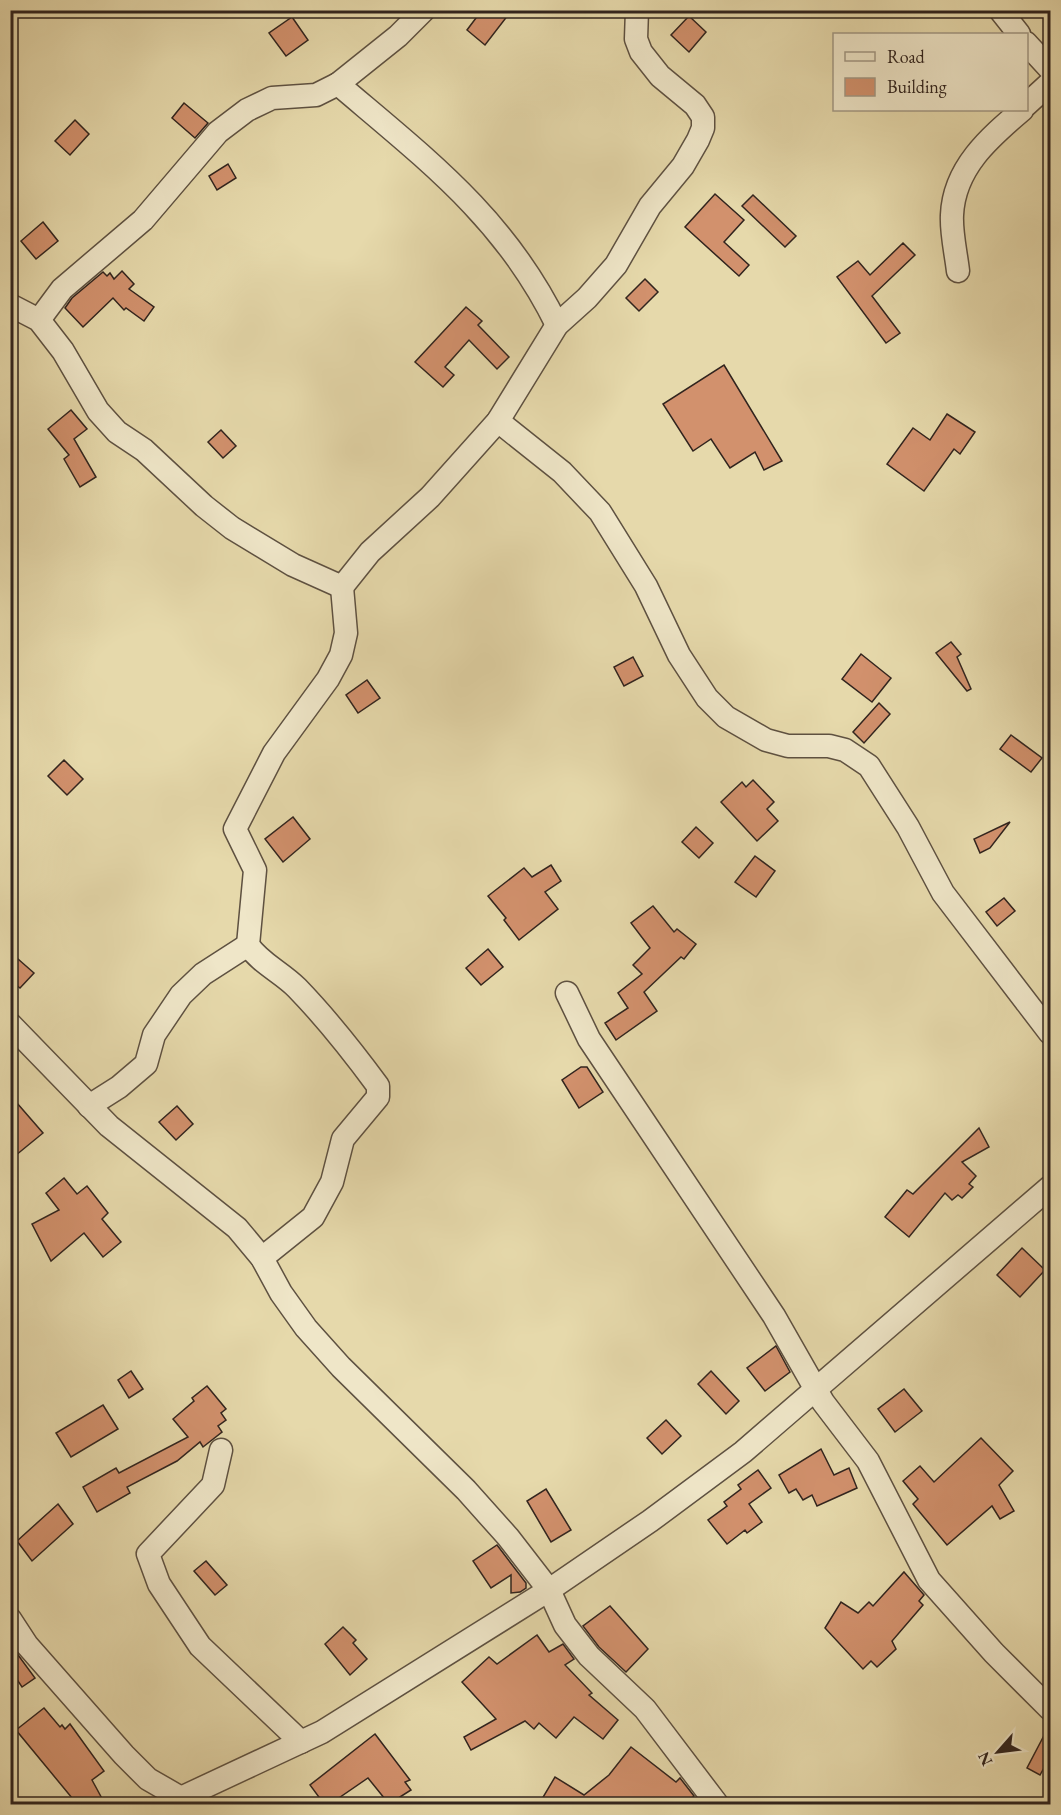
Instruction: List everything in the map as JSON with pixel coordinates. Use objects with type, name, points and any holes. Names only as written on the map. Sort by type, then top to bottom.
[{"type":"street","points":[[39,320],[62,289],[143,220],[218,132],[247,110],[272,98],[316,95],[338,84],[398,36],[424,10]]},
{"type":"street","points":[[248,945],[255,870],[235,829],[274,753],[327,679],[341,655],[346,633],[342,587],[369,552],[430,497],[498,421],[510,397],[556,325],[587,298],[616,265],[650,206],[682,166],[703,128],[703,117],[695,105],[660,76],[641,52],[636,39],[637,10]]},
{"type":"street","points":[[1000,10],[1018,33]]},
{"type":"street","points":[[1028,46],[1050,69]]},
{"type":"street","points":[[1028,103],[1050,82]]},
{"type":"street","points":[[338,84],[434,165],[486,216],[541,292],[556,325]]},
{"type":"street","points":[[958,271],[952,215],[957,184],[983,143],[1021,111]]},
{"type":"street","points":[[10,305],[39,320],[63,351],[98,411],[117,432],[144,450],[204,506],[232,528],[293,565],[342,587]]},
{"type":"street","points":[[498,421],[562,471],[600,512],[646,586],[679,656],[707,698],[726,717],[766,740],[788,747],[829,746],[845,750],[869,766],[908,827],[943,893],[1050,1033]]},
{"type":"street","points":[[89,1106],[119,1087],[146,1064],[154,1035],[181,995],[203,974],[248,945]]},
{"type":"street","points":[[248,945],[265,963],[280,972],[314,1007],[378,1086],[378,1097],[343,1139],[332,1182],[313,1217],[262,1258]]},
{"type":"street","points":[[567,993],[589,1039],[768,1307],[816,1388],[879,1479],[898,1525],[929,1580],[994,1653],[1050,1709]]},
{"type":"street","points":[[10,1024],[109,1126],[237,1228],[262,1258],[281,1293],[306,1328],[341,1366],[466,1490],[508,1537],[549,1590],[565,1625],[589,1656],[645,1708],[717,1804]]},
{"type":"street","points":[[10,1619],[27,1645],[124,1755],[148,1779],[178,1802],[322,1732],[435,1664],[549,1590],[743,1452],[1050,1187]]},
{"type":"street","points":[[221,1450],[213,1485],[148,1554],[159,1584],[200,1646],[301,1742]]},
{"type":"building","points":[[482,10],[512,10],[485,45],[467,30]]},
{"type":"building","points":[[689,16],[706,32],[689,52],[671,35]]},
{"type":"building","points":[[292,17],[308,40],[286,56],[269,33]]},
{"type":"building","points":[[184,103],[208,123],[195,138],[172,118]]},
{"type":"building","points":[[75,120],[89,134],[70,155],[55,141]]},
{"type":"building","points":[[228,164],[236,178],[217,190],[209,176]]},
{"type":"building","points":[[715,194],[744,220],[724,242],[749,265],[739,276],[685,227]]},
{"type":"building","points":[[753,195],[796,236],[785,247],[742,206]]},
{"type":"building","points":[[43,222],[58,241],[36,259],[21,241]]},
{"type":"building","points":[[903,243],[915,255],[872,296],[900,333],[886,343],[837,277],[858,261],[870,275]]},
{"type":"building","points":[[122,271],[134,284],[129,289],[154,307],[144,321],[126,308],[124,310],[113,298],[83,327],[65,308],[72,298],[103,272],[107,276],[110,273],[114,279]]},
{"type":"building","points":[[645,279],[658,292],[639,311],[626,298]]},
{"type":"building","points":[[466,307],[482,321],[478,325],[509,357],[497,369],[469,340],[445,367],[454,375],[443,387],[415,362]]},
{"type":"building","points":[[724,365],[782,461],[764,470],[755,452],[730,468],[711,439],[693,451],[663,404]]},
{"type":"building","points":[[71,410],[87,429],[74,439],[96,477],[80,487],[64,459],[69,455],[48,429]]},
{"type":"building","points":[[947,414],[975,432],[960,454],[954,449],[924,491],[887,464],[913,428],[930,440]]},
{"type":"building","points":[[221,430],[236,446],[223,458],[208,442]]},
{"type":"building","points":[[951,642],[961,654],[957,657],[971,689],[967,691],[936,653]]},
{"type":"building","points":[[861,654],[891,678],[872,702],[842,679]]},
{"type":"building","points":[[633,657],[643,676],[624,686],[614,667]]},
{"type":"building","points":[[367,680],[380,698],[358,713],[346,695]]},
{"type":"building","points":[[879,703],[890,714],[864,743],[853,732]]},
{"type":"building","points":[[1011,735],[1042,758],[1031,772],[1000,749]]},
{"type":"building","points":[[64,760],[83,779],[67,795],[48,776]]},
{"type":"building","points":[[753,780],[774,802],[767,809],[778,821],[757,841],[721,802],[742,782],[746,787]]},
{"type":"building","points":[[293,817],[310,839],[283,862],[265,839]]},
{"type":"building","points":[[1010,822],[990,848],[980,853],[974,839]]},
{"type":"building","points":[[696,827],[713,843],[699,858],[682,842]]},
{"type":"building","points":[[755,856],[775,871],[756,897],[735,882]]},
{"type":"building","points":[[551,865],[561,881],[545,892],[558,909],[519,940],[504,920],[506,918],[488,896],[524,868],[532,877]]},
{"type":"building","points":[[1004,898],[1015,911],[997,926],[986,912]]},
{"type":"building","points":[[653,906],[674,932],[677,929],[696,944],[684,959],[681,957],[644,992],[657,1011],[616,1040],[605,1023],[628,1008],[618,993],[642,974],[633,965],[650,948],[631,923]]},
{"type":"building","points":[[488,949],[503,967],[481,985],[466,968]]},
{"type":"building","points":[[10,952],[34,973],[20,988],[10,980]]},
{"type":"building","points":[[581,1067],[587,1067],[603,1092],[579,1108],[562,1080]]},
{"type":"building","points":[[10,1095],[43,1133],[10,1160]]},
{"type":"building","points":[[177,1106],[193,1124],[176,1140],[159,1122]]},
{"type":"building","points":[[979,1128],[989,1147],[962,1162],[976,1176],[969,1184],[973,1187],[962,1198],[958,1195],[952,1200],[945,1193],[909,1237],[885,1217],[907,1190],[913,1194]]},
{"type":"building","points":[[64,1178],[77,1194],[87,1186],[108,1213],[102,1219],[121,1242],[103,1257],[84,1233],[51,1261],[32,1224],[59,1210],[46,1193]]},
{"type":"building","points":[[1022,1248],[1045,1270],[1020,1297],[997,1275]]},
{"type":"building","points":[[776,1346],[790,1372],[765,1391],[747,1368]]},
{"type":"building","points":[[131,1371],[143,1389],[129,1398],[118,1380]]},
{"type":"building","points":[[711,1371],[739,1401],[726,1414],[698,1384]]},
{"type":"building","points":[[207,1386],[226,1409],[221,1413],[226,1420],[218,1426],[222,1432],[203,1447],[200,1442],[177,1461],[127,1487],[130,1493],[97,1512],[83,1487],[116,1468],[119,1473],[188,1437],[173,1419],[194,1401],[192,1398]]},
{"type":"building","points":[[904,1389],[922,1411],[895,1432],[878,1409]]},
{"type":"building","points":[[103,1405],[118,1429],[71,1457],[56,1433]]},
{"type":"building","points":[[666,1420],[681,1436],[662,1454],[647,1438]]},
{"type":"building","points":[[981,1438],[1013,1471],[999,1485],[1014,1511],[1000,1519],[992,1506],[947,1545],[913,1504],[918,1499],[903,1481],[920,1466],[934,1482]]},
{"type":"building","points":[[821,1449],[834,1475],[849,1468],[857,1488],[817,1506],[812,1495],[803,1500],[796,1489],[789,1493],[779,1475]]},
{"type":"building","points":[[758,1470],[771,1488],[749,1504],[762,1522],[747,1533],[745,1530],[727,1544],[708,1520],[727,1506],[724,1502],[741,1489],[738,1485]]},
{"type":"building","points":[[546,1489],[571,1530],[551,1542],[527,1501]]},
{"type":"building","points":[[58,1504],[73,1524],[32,1561],[17,1541]]},
{"type":"building","points":[[497,1545],[526,1583],[526,1588],[520,1592],[511,1593],[511,1575],[491,1588],[473,1561]]},
{"type":"building","points":[[206,1561],[227,1585],[215,1595],[194,1571]]},
{"type":"building","points":[[904,1572],[924,1595],[919,1601],[923,1605],[892,1641],[896,1649],[877,1667],[871,1661],[863,1669],[825,1628],[841,1602],[858,1613],[869,1602],[873,1606]]},
{"type":"building","points":[[610,1606],[648,1649],[626,1672],[599,1647],[583,1626]]},
{"type":"building","points":[[343,1627],[356,1640],[353,1643],[367,1659],[350,1675],[325,1644]]},
{"type":"building","points":[[537,1635],[549,1652],[563,1644],[574,1659],[565,1665],[592,1693],[589,1695],[618,1720],[603,1739],[574,1717],[556,1738],[539,1723],[534,1729],[525,1721],[471,1750],[464,1737],[496,1719],[462,1682],[489,1657],[497,1664]]},
{"type":"building","points":[[10,1644],[35,1678],[22,1687],[10,1669]]},
{"type":"building","points":[[44,1708],[60,1727],[62,1725],[65,1729],[70,1724],[104,1771],[92,1780],[105,1804],[77,1804],[16,1730]]},
{"type":"building","points":[[1050,1724],[1050,1757],[1040,1775],[1027,1768]]},
{"type":"building","points":[[375,1734],[410,1780],[405,1782],[411,1790],[389,1804],[368,1778],[330,1804],[324,1804],[310,1785]]},
{"type":"building","points":[[631,1747],[676,1782],[680,1778],[694,1796],[685,1804],[539,1804],[555,1777],[584,1795],[609,1775]]}]
